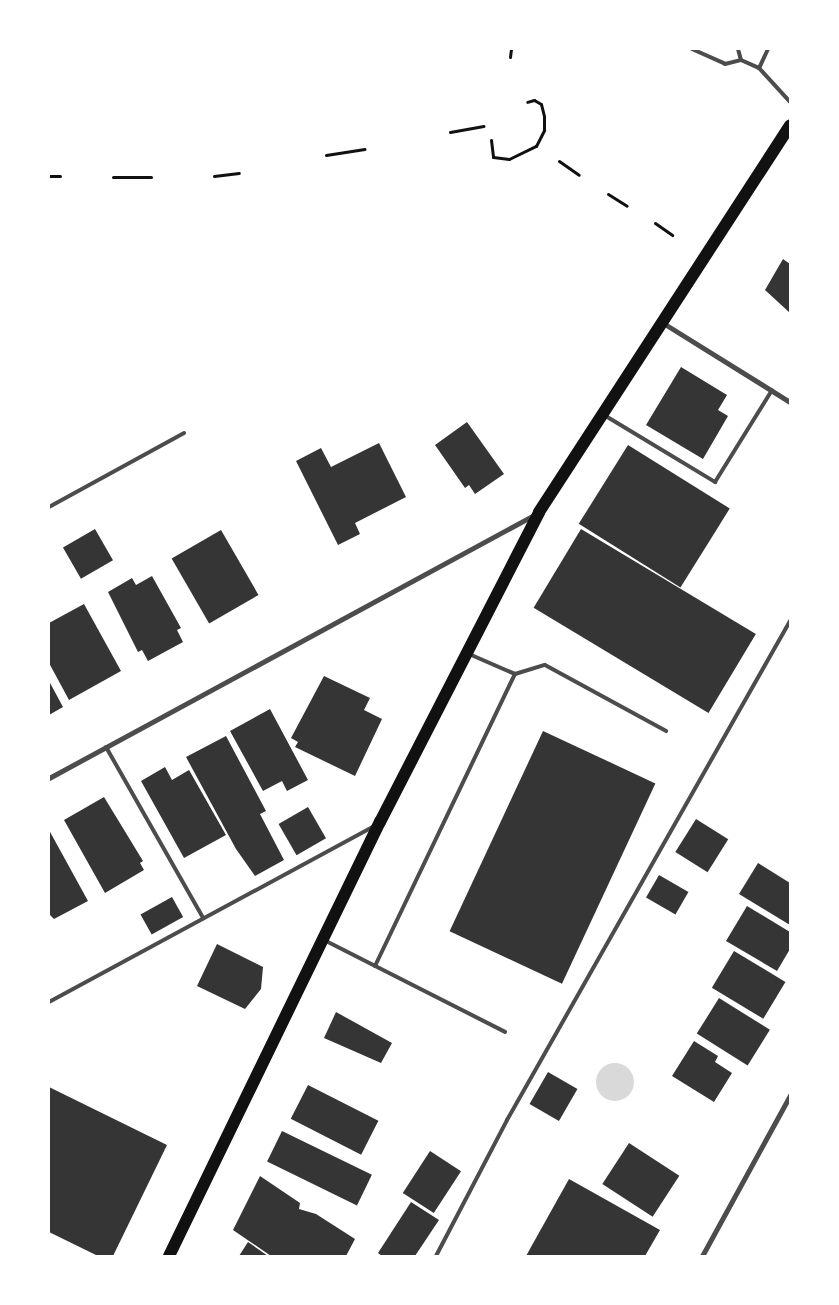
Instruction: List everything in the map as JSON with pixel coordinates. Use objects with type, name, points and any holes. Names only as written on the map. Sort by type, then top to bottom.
[{"type":"main road","points":[[169,1256],[380,822],[538,512],[659,321],[790,125]]},
{"type":"street","points":[[659,321],[790,402]]},
{"type":"street","points":[[49,778],[538,512]]},
{"type":"street","points":[[702,1256],[789,1099]]},
{"type":"lane","points":[[692,49],[726,64],[741,60],[759,68],[790,102]]},
{"type":"lane","points":[[738,49],[741,60]]},
{"type":"lane","points":[[759,68],[768,49]]},
{"type":"lane","points":[[600,413],[715,482],[772,390]]},
{"type":"lane","points":[[49,507],[184,433]]},
{"type":"lane","points":[[436,1256],[507,1120],[790,621]]},
{"type":"lane","points":[[467,653],[515,674],[545,665],[666,731]]},
{"type":"lane","points":[[375,966],[515,674]]},
{"type":"lane","points":[[106,746],[203,918]]},
{"type":"lane","points":[[49,1002],[380,822]]},
{"type":"lane","points":[[322,939],[505,1032]]},
{"type":"path","points":[[510,57],[511,49]]},
{"type":"path","points":[[492,140],[493,157],[510,159],[536,146],[544,116],[541,104],[534,100],[527,102]]},
{"type":"path","points":[[450,132],[483,126]]},
{"type":"path","points":[[326,155],[365,149]]},
{"type":"path","points":[[559,161],[579,174]]},
{"type":"path","points":[[214,176],[239,173]]},
{"type":"path","points":[[49,176],[60,176]]},
{"type":"path","points":[[113,177],[151,177]]},
{"type":"path","points":[[608,194],[627,206]]},
{"type":"path","points":[[654,223],[672,235]]},
{"type":"shaded area","points":[[615,1063],[628,1069],[634,1082],[628,1095],[615,1101],[602,1095],[596,1082],[602,1069]]},
{"type":"building","points":[[783,259],[790,264],[790,313],[765,290]]},
{"type":"building","points":[[681,367],[727,395],[718,410],[728,416],[703,459],[646,425]]},
{"type":"building","points":[[467,422],[504,474],[475,494],[469,485],[465,488],[435,445]]},
{"type":"building","points":[[379,443],[406,497],[355,523],[360,534],[338,545],[296,461],[321,448],[331,467]]},
{"type":"building","points":[[628,445],[730,509],[680,587],[579,524]]},
{"type":"building","points":[[95,529],[113,560],[81,579],[63,548]]},
{"type":"building","points":[[581,529],[756,634],[708,713],[534,608]]},
{"type":"building","points":[[221,530],[258,595],[209,623],[172,558]]},
{"type":"building","points":[[152,576],[181,628],[177,630],[183,642],[148,661],[142,650],[138,652],[108,592],[132,578],[136,585]]},
{"type":"building","points":[[84,604],[121,671],[69,700],[49,663],[49,623]]},
{"type":"building","points":[[324,676],[370,698],[364,710],[382,719],[355,776],[295,747],[298,742],[291,738]]},
{"type":"building","points":[[49,681],[63,707],[49,715]]},
{"type":"building","points":[[270,709],[308,780],[287,791],[282,781],[263,791],[230,731]]},
{"type":"building","points":[[543,731],[655,783],[562,984],[450,931]]},
{"type":"building","points":[[226,736],[266,811],[260,814],[284,860],[255,876],[236,849],[186,757]]},
{"type":"building","points":[[165,767],[172,780],[189,770],[226,835],[184,858],[141,781]]},
{"type":"building","points":[[104,797],[143,861],[140,863],[144,870],[105,893],[64,820]]},
{"type":"building","points":[[308,807],[326,838],[297,855],[279,824]]},
{"type":"building","points":[[696,819],[728,839],[708,872],[675,852]]},
{"type":"building","points":[[49,830],[88,901],[54,919],[49,914]]},
{"type":"building","points":[[758,863],[790,883],[790,925],[739,894]]},
{"type":"building","points":[[659,875],[688,892],[675,915],[646,898]]},
{"type":"building","points":[[172,897],[183,917],[152,935],[141,914]]},
{"type":"building","points":[[747,906],[790,932],[790,949],[777,971],[726,941]]},
{"type":"building","points":[[217,944],[263,967],[261,989],[245,1009],[197,986]]},
{"type":"building","points":[[734,951],[785,982],[763,1019],[712,988]]},
{"type":"building","points":[[719,998],[770,1030],[748,1065],[697,1034]]},
{"type":"building","points":[[336,1012],[392,1043],[381,1063],[324,1038]]},
{"type":"building","points":[[694,1041],[718,1056],[715,1062],[732,1073],[714,1102],[672,1076]]},
{"type":"building","points":[[548,1072],[577,1089],[559,1121],[530,1104]]},
{"type":"building","points":[[308,1085],[378,1121],[361,1155],[291,1119]]},
{"type":"building","points":[[49,1087],[167,1145],[113,1256],[98,1256],[49,1232]]},
{"type":"building","points":[[282,1131],[372,1175],[357,1205],[267,1162]]},
{"type":"building","points":[[629,1143],[679,1176],[653,1217],[602,1184]]},
{"type":"building","points":[[430,1151],[461,1171],[434,1213],[403,1193]]},
{"type":"building","points":[[260,1176],[300,1203],[299,1209],[316,1214],[355,1239],[346,1256],[271,1256],[233,1230]]},
{"type":"building","points":[[569,1179],[660,1230],[645,1256],[526,1256]]},
{"type":"building","points":[[411,1202],[439,1220],[415,1256],[382,1256],[378,1253]]},
{"type":"building","points":[[248,1242],[268,1256],[239,1256]]}]
